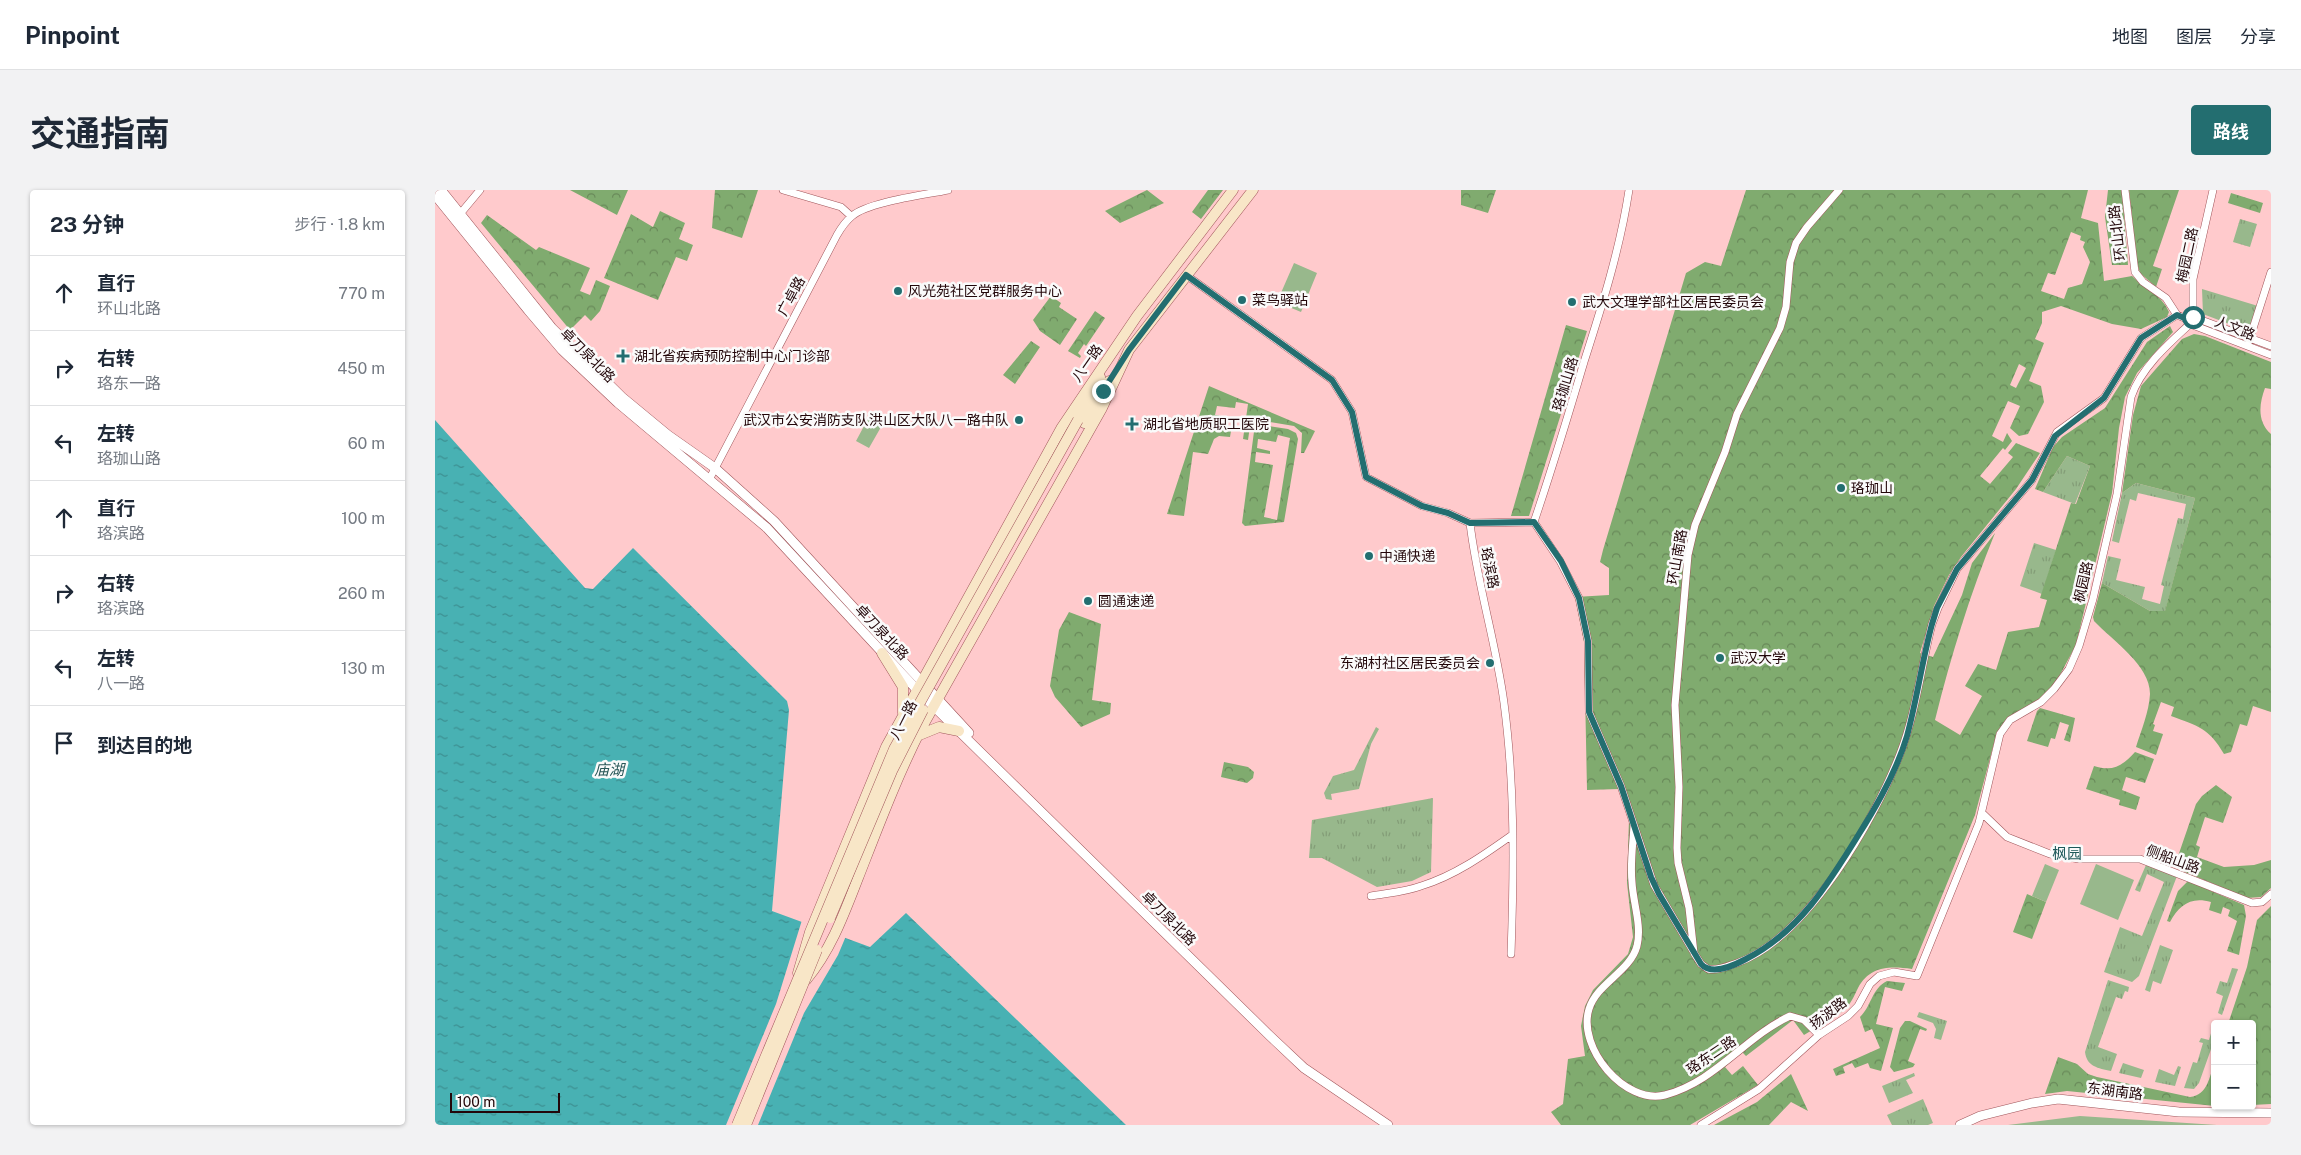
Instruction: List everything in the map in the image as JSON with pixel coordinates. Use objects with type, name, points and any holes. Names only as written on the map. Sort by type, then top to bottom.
[{"type":"main road","name":"八一路","points":[[746,1125],[800,982],[801,956],[891,737],[1070,413],[1115,348],[1233,190]]},
{"type":"main road","name":"八一路","points":[[1081,421],[1129,350],[1253,190]]},
{"type":"main road","name":"八一路","points":[[737,1125],[918,718],[1081,421],[1115,348]]},
{"type":"main road","name":"八一路","points":[[800,982],[818,965],[834,937],[917,736],[1102,408],[1129,350]]},
{"type":"main road","points":[[985,567],[1007,579]]},
{"type":"main road","points":[[881,653],[903,687],[902,717]]},
{"type":"main road","points":[[917,736],[939,727],[959,731]]},
{"type":"street","name":"卓刀泉北路","points":[[441,190],[552,328],[590,366],[668,435],[715,468],[788,535],[920,687]]},
{"type":"street","points":[[460,214],[481,190]]},
{"type":"street","points":[[783,190],[831,203],[841,207],[851,216],[870,207],[947,190]]},
{"type":"street","name":"珞珈山路","points":[[1534,522],[1550,476],[1617,250],[1629,190]]},
{"type":"street","name":"环山南路","points":[[1694,952],[1689,908],[1678,863],[1679,787],[1674,726],[1677,666],[1688,555],[1695,525],[1725,452],[1737,414],[1780,328],[1786,307],[1790,262],[1796,244],[1807,227],[1839,190]]},
{"type":"street","name":"环山北路","points":[[2125,190],[2135,272],[2143,282],[2166,298],[2177,315]]},
{"type":"street","name":"梅园二路","points":[[2192,321],[2193,278],[2213,190]]},
{"type":"street","name":"卓刀泉北路","points":[[435,195],[527,310],[562,350],[618,403],[710,478],[772,533],[881,653],[920,687],[1321,1079]]},
{"type":"street","name":"广卓路","points":[[710,478],[837,235],[851,216]]},
{"type":"street","points":[[2247,346],[2271,272]]},
{"type":"street","points":[[1186,275],[1332,380],[1352,412],[1366,477],[1422,506],[1448,513],[1470,523],[1534,522],[1561,561],[1579,598],[1588,641],[1589,712],[1621,786],[1654,885],[1699,960],[1706,969],[1713,970],[1741,962],[1758,953],[1789,929],[1818,898],[1874,808],[1900,754],[1907,736],[1932,624],[1944,593],[1957,569],[2032,480],[2057,432],[2104,398],[2141,338],[2177,315],[2271,346]]},
{"type":"street","name":"人文路","points":[[2192,321],[2271,355]]},
{"type":"street","name":"枫园路","points":[[1975,832],[1982,813],[2000,734],[2011,720],[2041,702],[2055,689],[2069,669],[2079,646],[2093,599],[2117,494],[2125,428],[2133,390],[2145,371],[2192,321]]},
{"type":"street","name":"珞滨路","points":[[1470,523],[1474,557],[1504,702],[1511,784],[1511,954]]},
{"type":"street","name":"卓刀泉北路","points":[[935,702],[959,731],[1269,1036],[1304,1068],[1388,1125]]},
{"type":"street","name":"侧船山路","points":[[1982,813],[2010,839],[2065,858],[2140,859],[2252,903],[2262,902],[2271,894]]},
{"type":"street","points":[[1979,823],[1991,823]]},
{"type":"street","name":"珞东二路","points":[[1634,825],[1632,881],[1638,926],[1637,946],[1629,961],[1594,998],[1587,1017],[1589,1040],[1596,1056],[1602,1063],[1615,1076],[1636,1091],[1646,1095],[1659,1096],[1678,1090],[1703,1078],[1790,1016],[1804,1020],[1819,1035]]},
{"type":"street","name":"扬波路","points":[[1701,1125],[1759,1089],[1819,1035],[1854,1011],[1870,984],[1879,976],[1894,972],[1917,976],[1975,832]]},
{"type":"street","points":[[1371,896],[1407,890],[1435,881],[1470,864],[1512,835]]},
{"type":"street","name":"东湖南路","points":[[1960,1125],[1980,1116],[2032,1103],[2058,1099],[2185,1113],[2271,1113]]},
{"type":"green space","points":[[570,190],[628,190],[617,215]]},
{"type":"green space","points":[[715,190],[758,190],[742,238],[712,228]]},
{"type":"green space","points":[[1147,190],[1164,203],[1120,223],[1105,211]]},
{"type":"green space","points":[[1208,190],[1223,190],[1201,219],[1192,212]]},
{"type":"green space","points":[[1461,190],[1496,190],[1488,213],[1461,205]]},
{"type":"green space","points":[[1746,190],[2088,190],[2081,218],[2098,223],[2104,281],[2132,276],[2166,306],[2169,312],[2167,317],[2141,329],[2112,324],[2061,306],[2042,312],[2042,323],[2035,339],[2044,343],[2029,381],[2041,386],[2044,402],[2028,434],[2019,436],[2010,428],[2020,406],[2008,401],[1992,436],[2003,442],[2007,433],[2012,441],[2005,450],[2003,448],[1980,476],[1990,484],[2013,457],[2008,453],[2016,443],[2040,453],[2016,489],[1961,557],[1949,575],[1934,606],[1920,653],[1933,657],[1962,595],[1972,563],[1995,533],[1962,625],[1935,720],[1960,735],[1982,696],[1965,686],[1978,664],[1996,670],[2008,632],[2039,627],[2047,600],[2040,598],[2071,503],[2076,504],[2090,466],[2067,456],[2043,492],[2035,489],[2053,447],[2062,437],[2105,408],[2147,342],[2170,326],[2173,332],[2137,373],[2125,397],[2119,428],[2112,493],[2076,645],[2054,686],[2039,700],[2009,718],[1997,732],[1975,815],[1912,969],[1888,968],[1874,972],[1863,981],[1850,1003],[1839,1014],[1804,1035],[1793,1020],[1746,1056],[1742,1052],[1725,1067],[1732,1075],[1743,1066],[1758,1085],[1690,1125],[1561,1125],[1551,1112],[1563,1104],[1568,1059],[1585,1056],[1581,1026],[1585,1006],[1593,990],[1628,954],[1633,937],[1627,883],[1629,819],[1619,789],[1587,790],[1584,642],[1575,597],[1609,595],[1609,568],[1600,562],[1686,273],[1705,262],[1721,266]],"holes":[[[2071,232],[2081,236],[2080,240],[2085,242],[2083,247],[2090,262],[2082,284],[2068,288],[2064,299],[2041,291],[2048,273],[2055,275]],[[2019,364],[2026,368],[2016,388],[2010,385]]]},
{"type":"green space","points":[[2108,190],[2122,190],[2128,265],[2112,265],[2105,217]]},
{"type":"green space","points":[[2129,190],[2179,190],[2153,266],[2162,269],[2156,287],[2140,273],[2137,263]]},
{"type":"green space","points":[[2231,193],[2263,203],[2260,213],[2228,203]]},
{"type":"green space","points":[[660,211],[685,223],[679,239],[693,245],[687,261],[676,257],[658,300],[604,278],[631,214],[653,227]]},
{"type":"green space","points":[[487,215],[536,250],[539,247],[590,268],[580,291],[590,295],[596,280],[610,286],[600,311],[591,321],[585,315],[570,330],[481,223]]},
{"type":"green space","points":[[2240,219],[2257,224],[2250,247],[2233,242]]},
{"type":"green space","points":[[1294,263],[1317,273],[1301,312],[1277,302]]},
{"type":"green space","points":[[2202,289],[2258,306],[2250,332],[2203,314]]},
{"type":"green space","points":[[1051,296],[1061,303],[1059,307],[1077,319],[1060,345],[1040,331],[1033,320]]},
{"type":"green space","points":[[1095,311],[1105,318],[1086,346],[1084,344],[1078,353],[1081,356],[1080,358],[1068,351]]},
{"type":"green space","points":[[1566,325],[1587,331],[1529,516],[1511,516]]},
{"type":"green space","points":[[2194,334],[2205,336],[2271,362],[2271,389],[2265,388],[2260,412],[2263,424],[2271,434],[2271,712],[2253,706],[2247,726],[2240,724],[2231,752],[2224,754],[2208,733],[2171,716],[2174,707],[2161,702],[2153,724],[2155,725],[2153,731],[2163,734],[2156,755],[2136,747],[2145,721],[2150,694],[2144,673],[2129,654],[2094,621],[2093,617],[2102,583],[2150,611],[2165,611],[2195,498],[2136,483],[2122,493],[2133,415],[2141,386],[2182,339]]},
{"type":"green space","points":[[1031,341],[1040,347],[1015,384],[1003,375]]},
{"type":"green space","points":[[1209,386],[1315,431],[1304,453],[1301,453],[1302,433],[1294,426],[1251,419],[1248,440],[1243,439],[1248,404],[1236,402],[1235,408],[1217,406],[1215,415],[1228,417],[1228,420],[1215,418],[1213,428],[1231,431],[1230,437],[1219,436],[1214,439],[1208,454],[1193,452],[1184,516],[1167,514]]},
{"type":"green space","points":[[871,413],[885,420],[869,448],[856,441]]},
{"type":"green space","points":[[1255,424],[1288,429],[1296,433],[1298,439],[1284,522],[1245,526],[1242,523]],"holes":[[[1278,435],[1290,438],[1277,520],[1264,517],[1273,465],[1255,462],[1256,452],[1270,454],[1270,451],[1257,448],[1258,439],[1276,442]]]},
{"type":"green space","points":[[2067,456],[2090,466],[2075,504],[2043,492]]},
{"type":"green space","points":[[2136,483],[2195,498],[2165,612],[2150,611],[2102,583],[2108,556],[2121,559],[2116,580],[2145,587],[2142,599],[2160,604],[2164,586],[2161,585],[2178,518],[2183,519],[2186,504],[2138,493],[2136,501],[2130,499],[2119,543],[2112,541],[2122,493]]},
{"type":"green space","points":[[2034,543],[2056,550],[2042,594],[2020,586]]},
{"type":"green space","points":[[1069,612],[1101,624],[1092,700],[1111,703],[1110,714],[1081,727],[1055,697],[1050,686],[1059,630]]},
{"type":"green space","points":[[2040,708],[2075,718],[2070,742],[2064,740],[2069,725],[2060,722],[2055,739],[2051,738],[2048,747],[2027,741],[2037,711]]},
{"type":"green space","points":[[1376,727],[1379,729],[1371,744],[1359,789],[1331,794],[1332,800],[1326,799],[1324,793],[1333,776],[1354,770]]},
{"type":"green space","points":[[2135,752],[2154,759],[2145,783],[2126,777],[2122,790],[2140,797],[2136,810],[2119,805],[2120,800],[2086,789],[2094,766],[2112,768],[2126,761]]},
{"type":"green space","points":[[1224,762],[1248,767],[1254,772],[1253,778],[1247,783],[1221,777]]},
{"type":"green space","points":[[2216,785],[2232,797],[2223,823],[2205,817],[2196,845],[2200,847],[2197,857],[2224,867],[2254,865],[2271,860],[2271,888],[2261,897],[2247,898],[2177,867],[2176,862],[2196,804],[2202,796]]},
{"type":"green space","points":[[1433,798],[1431,872],[1412,881],[1377,887],[1322,858],[1309,858],[1312,820]]},
{"type":"green space","points":[[2045,864],[2059,870],[2046,902],[2032,896]]},
{"type":"green space","points":[[2096,864],[2134,880],[2118,920],[2080,904]]},
{"type":"green space","points":[[2146,865],[2177,876],[2139,976],[2132,982],[2104,972],[2120,927],[2142,936],[2164,882],[2147,874],[2140,892],[2135,890]]},
{"type":"green space","points":[[2188,881],[2244,905],[2246,916],[2239,955],[2227,951],[2237,921],[2228,916],[2230,910],[2223,907],[2221,914],[2209,910],[2211,902],[2197,900],[2186,903],[2177,911],[2170,922],[2167,921],[2178,891]]},
{"type":"green space","points":[[2027,894],[2046,902],[2032,939],[2013,932]]},
{"type":"green space","points":[[2271,906],[2271,1104],[2256,1105],[2256,1020],[2229,1020],[2247,967],[2257,920]]},
{"type":"green space","points":[[2160,945],[2173,950],[2161,984],[2153,981],[2150,992],[2145,990]]},
{"type":"green space","points":[[2232,968],[2238,969],[2222,1015],[2218,1013],[2223,996],[2216,993],[2220,981],[2227,983]]},
{"type":"green space","points":[[2108,980],[2129,987],[2128,992],[2125,991],[2122,999],[2116,997],[2098,1047],[2117,1054],[2111,1071],[2091,1064],[2085,1052]]},
{"type":"green space","points":[[1887,981],[1905,983],[1902,991],[1885,987],[1876,1024],[1893,1028],[1881,1071],[1870,1068],[1868,1063],[1855,1068],[1852,1063],[1843,1067],[1845,1073],[1836,1076],[1833,1069],[1880,1048],[1872,1029],[1865,1032],[1860,1017],[1878,988]]},
{"type":"green space","points":[[1919,1012],[1947,1021],[1941,1040],[1934,1038],[1936,1029],[1933,1023],[1917,1017]]},
{"type":"green space","points":[[1905,1021],[1910,1021],[1927,1029],[1926,1031],[1920,1029],[1908,1061],[1915,1064],[1913,1067],[1894,1072],[1890,1067],[1900,1028]]},
{"type":"green space","points":[[2211,1033],[2211,1049],[2199,1083],[2194,1089],[2184,1088],[2193,1062],[2197,1063],[2203,1043],[2199,1042],[2201,1038],[2209,1040]]},
{"type":"green space","points":[[2058,1057],[2077,1064],[2088,1074],[2097,1077],[2190,1097],[2201,1093],[2211,1073],[2211,1106],[2067,1091],[2045,1094]]},
{"type":"green space","points":[[2123,1063],[2144,1070],[2141,1078],[2119,1073]]},
{"type":"green space","points":[[2178,1066],[2181,1067],[2175,1086],[2155,1082],[2159,1069],[2174,1075]]},
{"type":"green space","points":[[1914,1073],[1915,1076],[1906,1080],[1913,1093],[1889,1103],[1882,1086]]},
{"type":"green space","points":[[1791,1074],[1808,1111],[1791,1102],[1769,1125],[1714,1125],[1757,1102]]},
{"type":"green space","points":[[1923,1099],[1933,1123],[1928,1125],[1892,1125],[1887,1115]]},
{"type":"green space","points":[[2080,1116],[2217,1125],[2008,1125]]},
{"type":"water","name":"庙湖","points":[[435,420],[585,588],[593,589],[633,548],[787,701],[789,710],[772,911],[870,947],[906,913],[1126,1125],[435,1125]]},
{"type":"pier","points":[[802,920],[846,936],[838,955],[804,1013],[758,1125],[726,1125],[776,1004]]},
{"type":"place","name":"风光苑社区党群服务中心","points":[[898,291]]},
{"type":"place","name":"菜鸟驿站","points":[[1242,300]]},
{"type":"place","name":"武大文理学部社区居民委员会","points":[[1572,302]]},
{"type":"place","name":"湖北省疾病预防控制中心门诊部","points":[[623,356]]},
{"type":"place","name":"武汉市公安消防支队洪山区大队八一路中队","points":[[1019,420]]},
{"type":"place","name":"湖北省地质职工医院","points":[[1132,424]]},
{"type":"place","name":"珞珈山","points":[[1841,488]]},
{"type":"place","name":"中通快递","points":[[1369,556]]},
{"type":"place","name":"圆通速递","points":[[1088,601]]},
{"type":"place","name":"武汉大学","points":[[1720,658]]},
{"type":"place","name":"东湖村社区居民委员会","points":[[1490,663]]},
{"type":"district","name":"枫园","points":[[2067,853]]},
{"type":"route","points":[[1103,391],[1129,350],[1186,275],[1332,380],[1352,412],[1366,477],[1422,506],[1448,513],[1470,523],[1534,522],[1561,561],[1579,598],[1588,641],[1589,712],[1621,786],[1654,885],[1701,964],[1706,969],[1713,970],[1741,962],[1773,943],[1818,898],[1851,847],[1893,772],[1907,736],[1924,653],[1937,608],[1957,569],[2024,491],[2032,480],[2057,432],[2104,398],[2141,338],[2146,333],[2177,315],[2192,321],[2193,317]]}]
